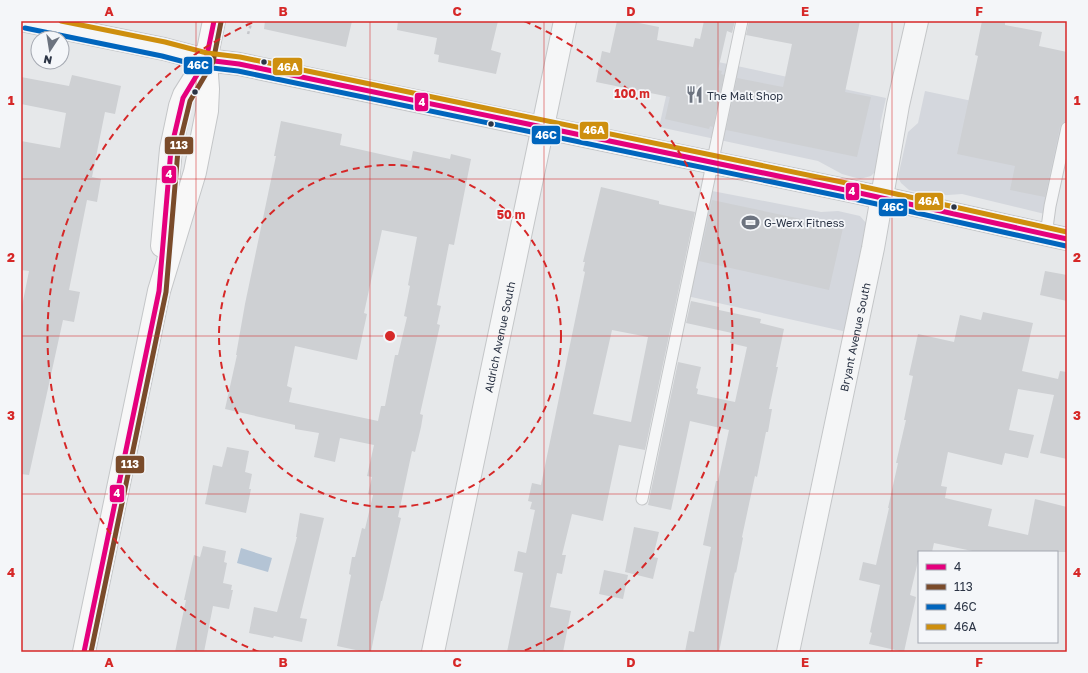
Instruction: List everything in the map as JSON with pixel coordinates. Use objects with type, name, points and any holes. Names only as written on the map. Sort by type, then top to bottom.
[{"type":"main road","points":[[84,652],[158,291],[171,149],[183,98],[206,60],[214,21]]},
{"type":"main road","points":[[206,60],[239,64],[542,126],[712,164],[881,198],[1057,237]]},
{"type":"street","points":[[26,21],[164,49],[206,60]]},
{"type":"street","name":"Aldrich Avenue South","points":[[433,652],[565,21]]},
{"type":"street","name":"Bryant Avenue South","points":[[788,652],[873,248],[898,105],[917,21]]},
{"type":"lane","points":[[642,499],[742,21]]},
{"type":"lane","points":[[1057,237],[1050,206],[1067,128]]},
{"type":"path","points":[[242,21],[251,24],[248,34]]},
{"type":"shaded area","points":[[676,53],[886,98],[880,125],[881,138],[875,172],[871,176],[860,179],[842,174],[818,161],[659,127]]},
{"type":"shaded area","points":[[925,91],[1067,121],[1067,151],[1053,216],[962,194],[934,196],[909,190],[901,183],[898,177],[908,132],[918,123]]},
{"type":"shaded area","points":[[707,190],[821,212],[838,211],[860,216],[866,223],[847,332],[687,296]]},
{"type":"water","points":[[241,548],[272,558],[268,572],[237,563]]},
{"type":"building","points":[[265,21],[352,21],[346,47],[264,29]]},
{"type":"building","points":[[398,21],[498,21],[491,50],[501,53],[496,74],[438,62],[439,55],[434,54],[437,38],[397,30]]},
{"type":"building","points":[[617,21],[629,21],[659,27],[657,40],[693,47],[695,38],[700,39],[704,21],[735,21],[732,33],[727,31],[718,70],[722,71],[721,74],[724,75],[713,127],[710,126],[709,129],[665,119],[670,97],[596,82],[602,51],[610,53]]},
{"type":"building","points":[[749,21],[860,21],[845,92],[871,97],[857,157],[726,130],[737,78],[783,87],[792,44],[746,35]]},
{"type":"building","points":[[982,21],[1005,21],[1005,25],[1042,32],[1039,46],[1067,52],[1067,116],[1066,121],[1062,123],[1060,127],[1045,197],[1010,190],[1015,166],[957,154],[978,56],[975,55]]},
{"type":"building","points":[[72,75],[121,86],[115,114],[105,112],[92,177],[101,179],[97,202],[87,200],[69,290],[80,292],[74,322],[63,320],[29,475],[21,474],[21,311],[29,271],[21,270],[21,141],[60,148],[66,113],[21,104],[21,77],[69,86]]},
{"type":"building","points":[[281,121],[342,134],[340,145],[411,161],[413,151],[450,159],[451,154],[471,159],[454,245],[449,244],[437,305],[441,306],[437,324],[440,325],[420,414],[423,415],[421,427],[415,452],[412,451],[398,517],[401,518],[381,601],[371,652],[337,646],[351,575],[349,574],[352,557],[355,557],[362,528],[365,529],[373,495],[368,494],[372,477],[367,476],[374,445],[340,438],[335,462],[314,457],[319,433],[295,429],[295,425],[225,409],[276,156],[274,156]],"holes":[[[382,230],[417,237],[404,316],[407,317],[398,355],[395,355],[385,406],[381,406],[378,421],[289,402],[292,388],[287,386],[295,346],[357,360],[367,314],[364,313]]]},
{"type":"building","points":[[601,187],[659,201],[659,204],[695,212],[645,450],[619,445],[603,521],[572,514],[562,555],[566,555],[562,574],[557,573],[550,607],[571,611],[563,652],[507,652],[523,573],[514,571],[518,551],[526,553],[535,510],[530,509],[532,502],[528,501],[532,483],[541,485],[585,272],[583,271],[585,262],[583,262]],"holes":[[[612,330],[648,337],[631,422],[593,414]]]},
{"type":"building","points":[[712,200],[843,228],[829,290],[699,261]]},
{"type":"building","points":[[1045,271],[1067,275],[1067,301],[1040,295]]},
{"type":"building","points":[[691,301],[719,307],[719,310],[761,319],[760,323],[784,329],[769,409],[772,409],[768,432],[766,432],[757,477],[755,476],[719,652],[685,652],[689,631],[694,632],[711,547],[703,545],[716,481],[718,481],[729,430],[690,421],[671,510],[648,505],[678,362],[701,367],[696,388],[698,389],[697,394],[735,402],[747,347],[730,343],[732,333],[686,323]]},
{"type":"building","points":[[983,312],[1033,323],[1022,371],[1058,379],[1060,371],[1067,372],[1067,459],[1040,453],[1054,395],[1018,389],[1009,430],[1034,435],[1028,458],[1005,453],[1002,465],[948,452],[941,486],[947,487],[945,498],[992,509],[988,526],[1028,535],[1035,499],[1067,507],[1067,552],[972,551],[934,543],[932,551],[918,551],[918,561],[910,595],[916,597],[904,652],[869,644],[872,633],[870,632],[880,585],[859,580],[863,562],[876,565],[906,420],[904,420],[913,376],[909,375],[918,334],[954,342],[960,315],[981,320]]},
{"type":"building","points":[[227,447],[249,451],[245,472],[252,474],[249,489],[251,489],[246,513],[205,504],[213,465],[222,467]]},
{"type":"building","points":[[300,513],[324,518],[300,618],[307,619],[302,642],[274,636],[273,638],[249,633],[254,607],[277,612],[297,537]]},
{"type":"building","points":[[634,527],[659,532],[653,557],[658,558],[653,579],[625,572]]},
{"type":"building","points":[[203,546],[226,551],[224,562],[227,563],[223,583],[232,585],[231,590],[233,590],[229,609],[213,606],[204,652],[175,652],[194,555],[200,557]]},
{"type":"building","points":[[604,570],[628,575],[623,599],[599,594]]},
{"type":"transit line","name":"46A","points":[[61,21],[165,42],[207,53],[240,57],[856,185],[1067,232]]},
{"type":"transit line","name":"4","points":[[84,652],[159,291],[171,149],[183,98],[206,60],[214,21]]},
{"type":"transit line","name":"113","points":[[91,652],[166,292],[178,150],[190,101],[213,62],[221,22]]},
{"type":"transit line","name":"46C","points":[[25,28],[162,56],[204,67],[238,71],[854,199],[1066,246]]},
{"type":"transit line","name":"4","points":[[206,60],[239,64],[855,192],[1067,239]]},
{"type":"place","name":"The Malt Shop","points":[[694,95]]},
{"type":"place","name":"G-Werx Fitness","points":[[751,222]]}]
